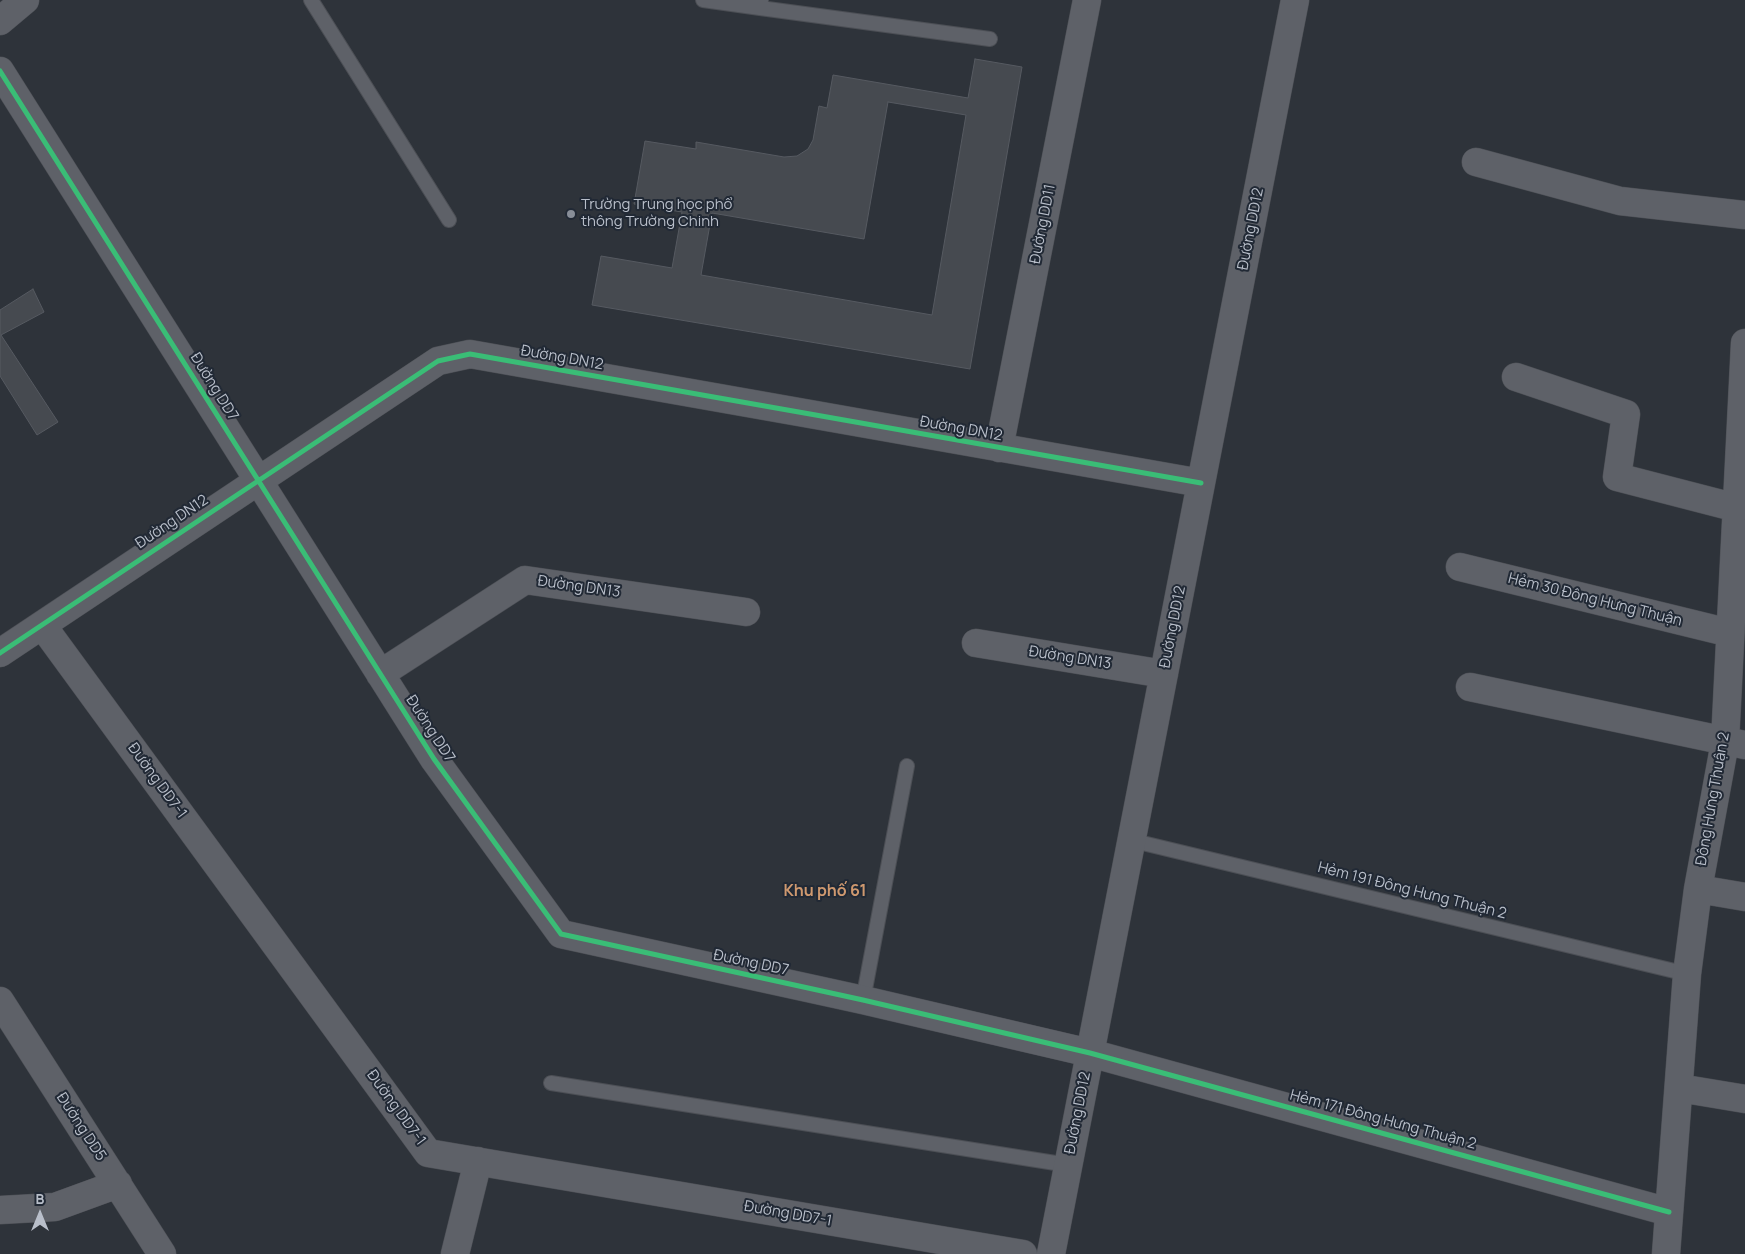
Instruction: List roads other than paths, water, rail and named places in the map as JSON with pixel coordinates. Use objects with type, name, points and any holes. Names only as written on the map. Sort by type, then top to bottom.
[{"type":"street","points":[[0,21],[25,0]]},
{"type":"street","name":"Đường DD11","points":[[999,448],[1087,0]]},
{"type":"street","name":"Đường DD12","points":[[1051,1254],[1130,840],[1295,0]]},
{"type":"street","name":"Đường DD7","points":[[0,71],[434,759],[561,934],[863,1000],[1090,1053]]},
{"type":"street","points":[[1476,162],[1620,201],[1745,215]]},
{"type":"street","name":"Đông Hưng Thuận 2","points":[[1666,1254],[1687,974],[1698,888],[1735,743],[1730,633],[1745,343]]},
{"type":"street","name":"Đường DN12","points":[[0,653],[438,361],[470,354],[1201,484]]},
{"type":"street","points":[[1516,377],[1626,414],[1617,477],[1737,508]]},
{"type":"street","name":"Hẻm 30 Đông Hưng Thuận","points":[[1460,567],[1730,633]]},
{"type":"street","name":"Đường DN13","points":[[380,674],[525,580],[746,612]]},
{"type":"street","name":"Đường DD7-1","points":[[42,625],[428,1153],[1023,1254]]},
{"type":"street","name":"Đường DN13","points":[[976,643],[1164,674]]},
{"type":"street","points":[[1470,687],[1735,743]]},
{"type":"street","points":[[1698,888],[1745,897]]},
{"type":"street","name":"Đường DD5","points":[[0,1001],[162,1254]]},
{"type":"street","name":"Hẻm 171 Đông Hưng Thuận 2","points":[[1090,1053],[1670,1212]]},
{"type":"street","points":[[1679,1088],[1745,1099]]},
{"type":"street","points":[[455,1254],[478,1161]]},
{"type":"street","points":[[0,1210],[55,1207],[118,1184]]},
{"type":"lane","points":[[311,0],[449,220]]},
{"type":"lane","points":[[703,0],[761,4],[990,39]]},
{"type":"lane","points":[[863,1000],[908,766]]},
{"type":"lane","name":"Hẻm 191 Đông Hưng Thuận 2","points":[[1130,840],[1687,974]]},
{"type":"lane","points":[[551,1082],[1068,1166]]},
{"type":"place","name":"Trường Trung học phổ thông Trường Chinh","points":[[571,214]]},
{"type":"district","name":"Khu phố 61","points":[[825,892]]}]
